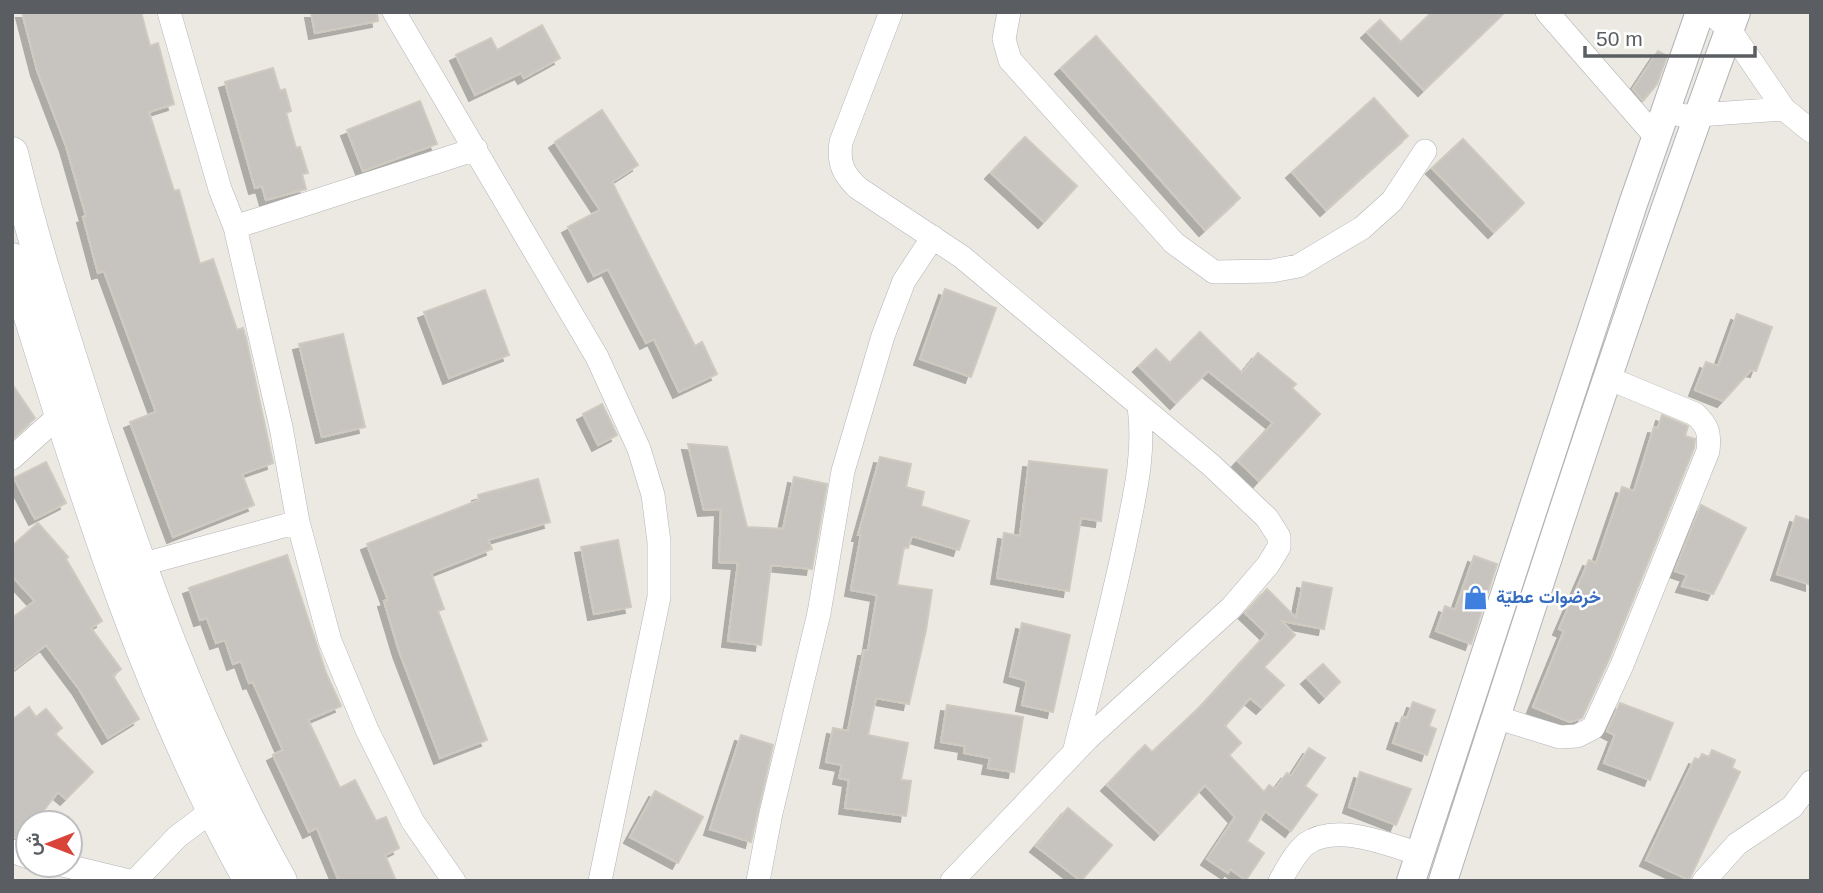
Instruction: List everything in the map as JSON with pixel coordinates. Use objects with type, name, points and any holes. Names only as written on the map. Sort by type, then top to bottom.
[{"type":"main road","points":[[12,153],[26,212],[58,318],[158,615],[203,721],[281,881]]},
{"type":"main road","points":[[12,259],[121,594],[175,730],[250,881]]},
{"type":"street","points":[[169,12],[219,189],[235,226],[281,428],[298,522],[330,641],[367,730],[413,822],[454,881]]},
{"type":"street","points":[[394,12],[597,357],[639,449],[653,495],[660,542],[659,597],[600,881]]},
{"type":"street","points":[[891,12],[841,142],[839,156],[842,169],[858,188],[962,257],[1139,405],[1267,518],[1279,537],[1279,547],[1231,608],[1074,752],[952,881]]},
{"type":"street","points":[[1009,12],[1004,39],[1010,60],[1174,243],[1213,272],[1272,271],[1298,266],[1362,228],[1392,201],[1425,151]]},
{"type":"street","points":[[1547,12],[1656,136]]},
{"type":"street","points":[[1411,881],[1656,136],[1700,12]]},
{"type":"street","points":[[1725,18],[1784,109],[1811,131]]},
{"type":"street","points":[[1443,881],[1608,378],[1698,114],[1725,18]]},
{"type":"street","points":[[1666,106],[1679,115],[1784,109]]},
{"type":"street","points":[[235,226],[476,149]]},
{"type":"street","points":[[758,881],[771,813],[819,613],[843,471],[887,325],[904,281],[933,237]]},
{"type":"street","points":[[1495,718],[1560,737],[1577,736],[1592,728],[1622,665],[1708,451],[1710,435],[1706,424],[1695,414],[1608,378]]},
{"type":"street","points":[[1074,752],[1120,567],[1141,464],[1142,429],[1139,405]]},
{"type":"street","points":[[12,458],[61,414]]},
{"type":"street","points":[[141,565],[298,522]]},
{"type":"street","points":[[1704,881],[1737,844],[1792,807],[1811,782]]},
{"type":"street","points":[[135,881],[177,837],[214,809]]},
{"type":"street","points":[[1280,881],[1307,844],[1328,836],[1347,836],[1420,854]]},
{"type":"street","points":[[84,870],[129,881]]},
{"type":"building","points":[[22,12],[141,12],[150,46],[158,43],[174,104],[149,112],[174,191],[179,190],[200,264],[213,259],[237,330],[243,328],[246,338],[273,463],[242,474],[254,505],[173,537],[130,422],[156,412],[104,271],[98,273],[83,217],[86,216],[66,146],[37,70]]},
{"type":"building","points":[[311,12],[377,12],[378,21],[315,33]]},
{"type":"building","points":[[1432,12],[1505,12],[1424,90],[1367,32],[1380,20],[1401,42]]},
{"type":"building","points":[[542,25],[560,58],[524,78],[521,73],[475,95],[456,55],[491,38],[497,50]]},
{"type":"building","points":[[1096,36],[1240,198],[1205,230],[1061,68]]},
{"type":"building","points":[[1658,51],[1667,56],[1657,84],[1643,101],[1633,89]]},
{"type":"building","points":[[273,68],[280,91],[285,89],[291,111],[286,113],[296,148],[300,147],[308,173],[302,174],[306,189],[266,200],[262,186],[255,188],[225,82]]},
{"type":"building","points":[[1374,98],[1408,136],[1326,210],[1292,172]]},
{"type":"building","points":[[420,101],[437,144],[363,171],[347,130]]},
{"type":"building","points":[[602,110],[638,165],[612,182],[695,346],[702,342],[717,374],[679,392],[654,339],[646,343],[608,269],[594,276],[568,227],[600,210],[555,142]]},
{"type":"building","points":[[1025,137],[1077,186],[1044,222],[991,173]]},
{"type":"building","points":[[1463,139],[1524,203],[1494,232],[1432,168]]},
{"type":"building","points":[[945,289],[996,308],[971,377],[920,359]]},
{"type":"building","points":[[485,290],[509,355],[449,378],[424,312]]},
{"type":"building","points":[[1737,314],[1772,327],[1756,371],[1751,370],[1723,401],[1695,390],[1706,362],[1718,366]]},
{"type":"building","points":[[1200,332],[1242,373],[1258,353],[1296,384],[1292,388],[1320,414],[1259,481],[1238,461],[1273,423],[1208,371],[1176,403],[1139,366],[1156,349],[1170,363]]},
{"type":"building","points":[[343,334],[365,427],[322,437],[299,344]]},
{"type":"building","points":[[12,384],[35,418],[12,439]]},
{"type":"building","points":[[602,404],[617,435],[598,445],[583,414]]},
{"type":"building","points":[[1662,415],[1688,426],[1685,436],[1695,439],[1694,448],[1609,659],[1582,718],[1570,722],[1533,707],[1564,631],[1559,629],[1589,560],[1596,563],[1622,487],[1634,491],[1654,427],[1658,428]]},
{"type":"building","points":[[688,444],[727,447],[747,527],[783,529],[794,477],[827,484],[812,569],[771,565],[761,645],[728,641],[738,563],[719,562],[721,509],[704,510]]},
{"type":"building","points":[[880,457],[911,464],[906,487],[924,492],[921,506],[969,521],[959,550],[912,536],[908,548],[904,547],[897,585],[932,590],[926,630],[909,704],[876,698],[868,735],[908,743],[901,780],[911,781],[906,816],[845,808],[849,780],[839,778],[842,765],[826,762],[833,728],[848,731],[864,650],[868,650],[877,595],[851,590],[861,535],[858,535]]},
{"type":"building","points":[[1029,461],[1107,470],[1101,521],[1081,518],[1069,591],[997,578],[1004,533],[1020,536]]},
{"type":"building","points":[[46,462],[66,503],[35,519],[14,478]]},
{"type":"building","points":[[538,479],[550,522],[488,540],[492,549],[431,573],[444,609],[438,611],[487,740],[440,758],[399,651],[384,601],[388,600],[367,544],[479,500],[478,495]]},
{"type":"building","points":[[1701,505],[1746,528],[1713,594],[1682,586],[1687,575],[1675,571]]},
{"type":"building","points":[[1796,516],[1811,521],[1811,585],[1777,574]]},
{"type":"building","points":[[38,523],[68,557],[66,559],[102,621],[91,628],[121,669],[113,676],[139,719],[108,738],[79,689],[46,645],[12,671],[12,618],[35,601],[12,576],[12,546]]},
{"type":"building","points":[[618,540],[631,607],[594,614],[581,547]]},
{"type":"building","points":[[287,555],[326,673],[341,706],[308,720],[340,788],[355,780],[376,821],[386,817],[399,848],[385,855],[396,881],[339,881],[317,828],[309,832],[273,755],[283,750],[253,682],[249,683],[241,661],[233,664],[225,640],[216,643],[207,618],[200,620],[189,588]]},
{"type":"building","points":[[1474,556],[1497,564],[1471,644],[1436,631],[1445,606],[1455,610]]},
{"type":"building","points":[[1303,582],[1332,588],[1324,629],[1282,621],[1295,635],[1264,667],[1284,685],[1262,708],[1250,698],[1225,726],[1241,743],[1229,755],[1264,792],[1269,785],[1275,789],[1287,773],[1291,776],[1309,748],[1325,758],[1305,786],[1317,795],[1291,831],[1265,811],[1247,841],[1264,853],[1246,880],[1230,869],[1228,873],[1207,859],[1235,817],[1205,785],[1160,834],[1107,785],[1145,745],[1152,752],[1203,704],[1267,634],[1245,613],[1267,589],[1296,618]]},
{"type":"building","points":[[1022,623],[1070,635],[1053,712],[1022,705],[1027,681],[1010,676]]},
{"type":"building","points":[[1323,664],[1340,682],[1325,697],[1307,678]]},
{"type":"building","points":[[1413,702],[1435,710],[1429,726],[1436,729],[1427,755],[1393,743],[1402,717],[1407,718]]},
{"type":"building","points":[[1620,703],[1673,723],[1650,780],[1604,763],[1615,735],[1607,731]]},
{"type":"building","points":[[947,705],[1023,717],[1014,772],[988,768],[990,758],[964,753],[965,746],[941,742]]},
{"type":"building","points":[[29,707],[36,717],[46,709],[62,728],[55,734],[93,772],[66,799],[58,792],[45,809],[14,809],[14,837],[12,837],[12,720]]},
{"type":"building","points":[[741,735],[773,745],[751,842],[710,829]]},
{"type":"building","points":[[1712,750],[1735,760],[1732,768],[1740,772],[1689,880],[1646,860],[1695,758],[1699,760],[1702,754],[1709,757]]},
{"type":"building","points":[[1360,772],[1411,789],[1396,825],[1349,807]]},
{"type":"building","points":[[655,791],[703,817],[678,863],[630,837]]},
{"type":"building","points":[[1068,808],[1112,845],[1081,881],[1036,846]]},
{"type":"place","name":"خرضوات عطيّة","points":[[1476,597]]}]
